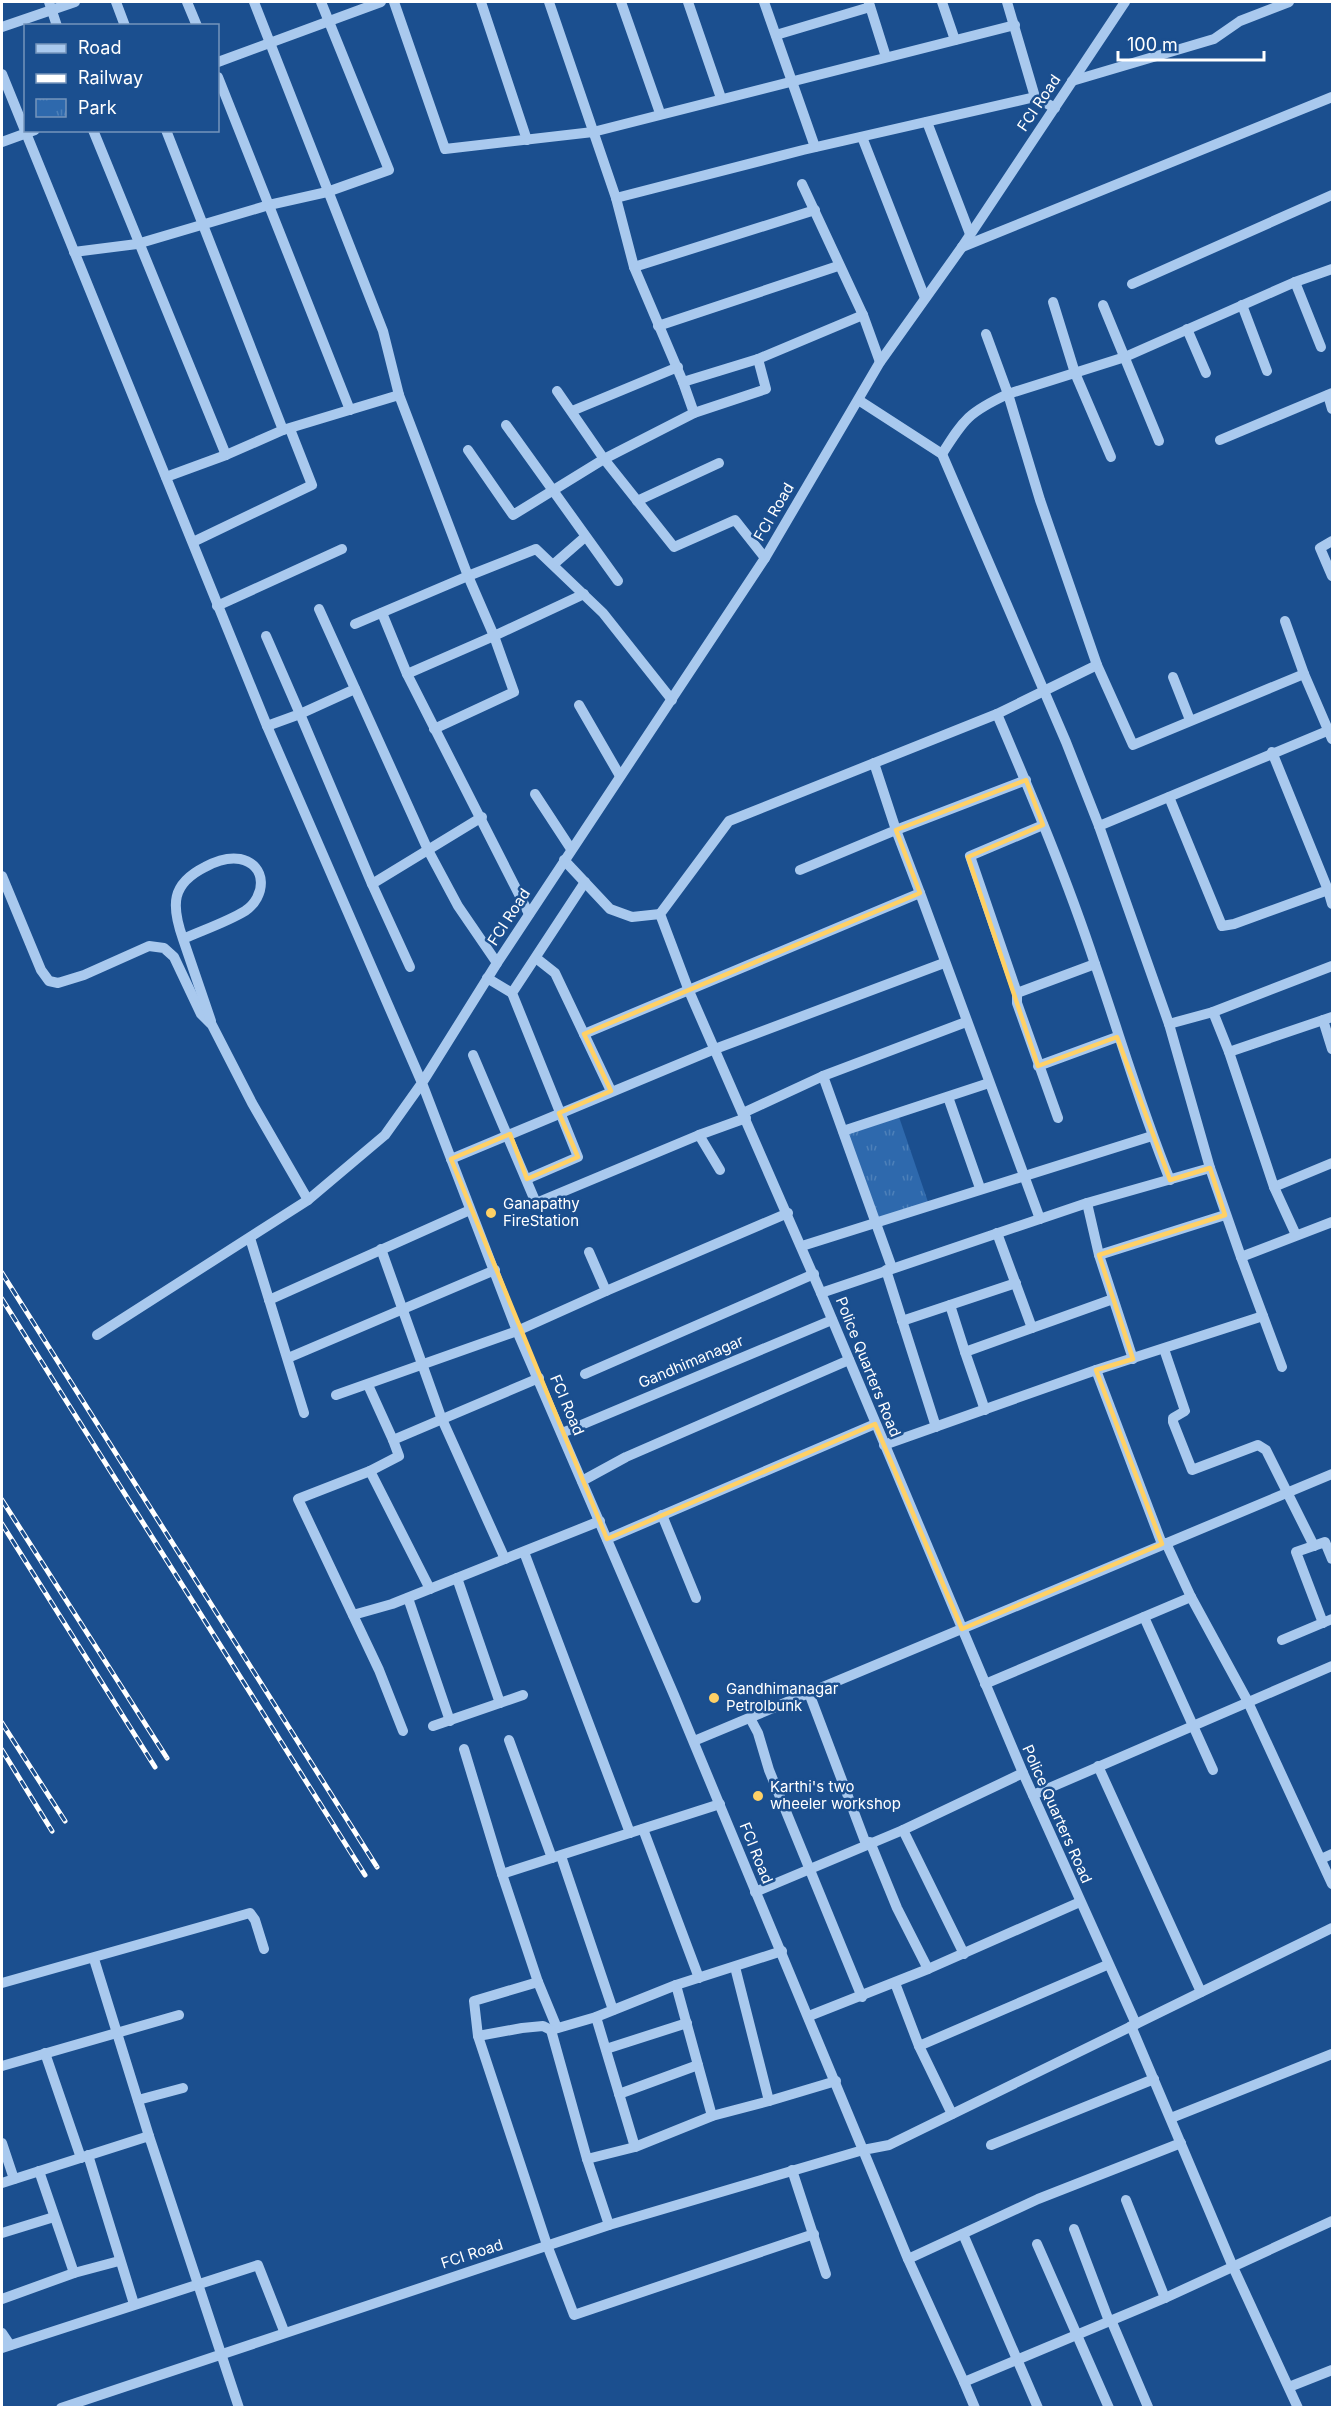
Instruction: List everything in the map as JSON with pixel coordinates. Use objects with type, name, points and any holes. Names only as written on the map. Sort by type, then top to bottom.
[{"type":"street","points":[[2,27],[50,6],[75,2]]},
{"type":"street","points":[[116,2],[124,24]]},
{"type":"street","points":[[187,2],[195,24]]},
{"type":"street","points":[[255,2],[383,331],[399,395],[514,692],[434,729]]},
{"type":"street","points":[[74,252],[137,244],[269,205],[327,192],[389,170],[321,2]]},
{"type":"street","points":[[219,62],[381,2]]},
{"type":"street","points":[[394,2],[445,149],[593,132],[660,113],[1015,25]]},
{"type":"street","points":[[481,2],[527,140]]},
{"type":"street","points":[[549,2],[616,198],[634,267],[678,367],[694,413]]},
{"type":"street","points":[[621,2],[660,113]]},
{"type":"street","points":[[688,2],[721,98]]},
{"type":"street","points":[[764,2],[815,147]]},
{"type":"street","points":[[942,2],[955,40]]},
{"type":"street","points":[[1007,2],[1035,97]]},
{"type":"street","points":[[1072,81],[1214,39],[1240,21],[1289,2]]},
{"type":"street","name":"FCI Road","points":[[61,2408],[221,2356],[284,2331],[609,2225],[863,2150],[694,1741],[518,1331],[422,1083],[571,849],[765,558],[860,400],[880,362],[962,247],[1055,108],[1120,3]]},
{"type":"street","points":[[776,35],[870,4],[886,57]]},
{"type":"street","points":[[50,6],[56,24]]},
{"type":"street","points":[[2,74],[24,120]]},
{"type":"street","points":[[219,80],[350,410]]},
{"type":"street","points":[[616,198],[815,147],[1035,97],[1055,108]]},
{"type":"street","points":[[962,247],[1332,97]]},
{"type":"street","points":[[927,122],[970,234]]},
{"type":"street","points":[[2,142],[30,132],[74,252],[217,606],[422,1083],[385,1135],[308,1200],[97,1335]]},
{"type":"street","points":[[94,132],[137,244],[225,455]]},
{"type":"street","points":[[167,132],[286,430],[312,485],[193,542]]},
{"type":"street","points":[[862,137],[925,298]]},
{"type":"street","points":[[802,184],[862,315],[880,362]]},
{"type":"street","points":[[1132,284],[1332,195]]},
{"type":"street","points":[[634,267],[815,210]]},
{"type":"street","points":[[658,326],[838,266]]},
{"type":"street","points":[[942,454],[963,419],[983,405],[1008,394],[1125,357],[1294,282],[1332,268]]},
{"type":"street","points":[[1294,282],[1321,347]]},
{"type":"street","points":[[1053,302],[1075,373],[1111,457]]},
{"type":"street","points":[[1103,305],[1159,441]]},
{"type":"street","points":[[1242,305],[1268,371]]},
{"type":"street","points":[[683,381],[758,359],[862,315]]},
{"type":"street","points":[[1187,329],[1206,373]]},
{"type":"street","points":[[986,334],[1097,665],[1133,745],[1304,674]]},
{"type":"street","points":[[468,450],[513,515],[553,493],[604,459],[694,413],[766,389],[758,359]]},
{"type":"street","points":[[572,411],[678,367]]},
{"type":"street","points":[[557,391],[604,459],[674,548],[735,520],[765,558]]},
{"type":"street","points":[[1220,440],[1330,394],[1332,409]]},
{"type":"street","points":[[166,477],[286,430],[399,395]]},
{"type":"street","points":[[860,400],[942,454],[1045,689],[1100,826],[1169,1024],[1225,1215],[1282,1367]]},
{"type":"street","points":[[506,425],[618,580]]},
{"type":"street","points":[[637,501],[719,463]]},
{"type":"street","points":[[554,564],[585,537]]},
{"type":"street","points":[[1332,541],[1320,548],[1332,576]]},
{"type":"street","points":[[217,606],[342,549]]},
{"type":"street","points":[[355,624],[536,549],[603,613],[672,700]]},
{"type":"street","points":[[407,674],[584,594]]},
{"type":"street","points":[[319,609],[428,850],[458,906],[497,963]]},
{"type":"street","points":[[382,613],[407,674],[529,914]]},
{"type":"street","points":[[1100,826],[1272,752],[1331,733],[1304,674],[1285,621]]},
{"type":"street","points":[[266,636],[410,967]]},
{"type":"street","points":[[564,860],[610,909],[632,917],[660,914],[729,821],[998,714],[1097,665]]},
{"type":"street","points":[[1173,677],[1190,720]]},
{"type":"street","points":[[267,726],[355,689]]},
{"type":"street","points":[[579,705],[620,776]]},
{"type":"street","points":[[998,714],[1026,780],[1095,964],[1152,1136],[1170,1180]]},
{"type":"street","points":[[1272,752],[1330,890],[1332,904]]},
{"type":"street","points":[[874,763],[944,963],[1040,1219]]},
{"type":"street","points":[[800,870],[1026,780]]},
{"type":"street","points":[[535,794],[571,849]]},
{"type":"street","points":[[1169,796],[1222,926],[1234,924],[1330,890]]},
{"type":"street","points":[[372,884],[482,818]]},
{"type":"street","points":[[1043,825],[970,856],[1017,993],[1017,1004],[1058,1118]]},
{"type":"street","points":[[183,939],[246,910],[259,897],[261,880],[254,865],[230,858],[190,874],[176,895],[176,912],[183,939],[213,1025],[252,1103],[308,1200]]},
{"type":"street","points":[[2,876],[41,969],[49,981],[58,983],[84,975],[156,945],[164,948],[174,957],[201,1014],[213,1025]]},
{"type":"street","points":[[512,993],[585,882]]},
{"type":"street","points":[[584,1034],[920,892]]},
{"type":"street","points":[[660,914],[688,991],[788,1213],[821,1293]]},
{"type":"street","points":[[536,958],[555,973],[611,1091]]},
{"type":"street","points":[[451,1160],[715,1049],[944,963]]},
{"type":"street","points":[[1017,993],[1095,964]]},
{"type":"street","points":[[1169,1024],[1213,1012],[1332,966]]},
{"type":"street","points":[[487,978],[512,993],[578,1157],[527,1179]]},
{"type":"street","points":[[1213,1012],[1229,1052],[1274,1187],[1296,1235]]},
{"type":"street","points":[[1229,1052],[1328,1019],[1332,1049]]},
{"type":"street","points":[[473,1054],[510,1134],[536,1203],[745,1116],[823,1076],[966,1022]]},
{"type":"street","points":[[1038,1066],[1118,1037]]},
{"type":"street","points":[[823,1076],[875,1221],[902,1321],[936,1427]]},
{"type":"street","points":[[843,1131],[989,1083]]},
{"type":"street","points":[[948,1097],[980,1188]]},
{"type":"street","points":[[699,1135],[720,1170]]},
{"type":"street","points":[[802,1246],[980,1188],[1152,1136]]},
{"type":"street","points":[[1274,1187],[1332,1163]]},
{"type":"street","name":"Police Quarters Road","points":[[1210,1168],[1087,1203],[821,1293],[1023,1773],[1134,2025],[1154,2079],[1233,2267],[1298,2408]]},
{"type":"street","points":[[1087,1203],[1099,1255],[1133,1359]]},
{"type":"street","points":[[269,1300],[470,1210]]},
{"type":"street","points":[[336,1395],[518,1331],[788,1213]]},
{"type":"street","points":[[1099,1255],[1225,1215]]},
{"type":"street","points":[[1241,1257],[1332,1221]]},
{"type":"street","points":[[997,1233],[1032,1328]]},
{"type":"street","points":[[250,1238],[304,1413]]},
{"type":"street","points":[[381,1249],[441,1417],[505,1559]]},
{"type":"street","points":[[589,1252],[606,1291]]},
{"type":"street","points":[[288,1358],[495,1270]]},
{"type":"street","points":[[585,1374],[813,1274]]},
{"type":"street","points":[[902,1321],[1016,1282]]},
{"type":"street","points":[[965,1352],[1113,1299]]},
{"type":"street","points":[[950,1305],[985,1410]]},
{"type":"street","points":[[884,1445],[1096,1370],[1263,1316]]},
{"type":"street","name":"Gandhimanagar","points":[[562,1433],[832,1320]]},
{"type":"street","points":[[1164,1349],[1185,1411],[1173,1418],[1173,1422],[1192,1470],[1258,1445],[1266,1450],[1286,1494],[1324,1542],[1332,1558]]},
{"type":"street","points":[[582,1481],[626,1457],[849,1360]]},
{"type":"street","points":[[1096,1370],[1164,1544],[1247,1700],[1332,1884]]},
{"type":"street","points":[[393,1440],[441,1417],[539,1378]]},
{"type":"street","points":[[368,1385],[399,1456],[370,1471],[298,1499],[353,1616],[403,1731]]},
{"type":"street","points":[[607,1539],[875,1424]]},
{"type":"street","points":[[370,1471],[430,1589]]},
{"type":"street","points":[[694,1741],[1332,1474]]},
{"type":"street","points":[[662,1515],[696,1599]]},
{"type":"street","points":[[353,1616],[408,1598],[600,1521]]},
{"type":"street","points":[[1282,1640],[1328,1621],[1296,1552],[1324,1542]]},
{"type":"street","points":[[524,1552],[630,1833]]},
{"type":"street","points":[[458,1578],[500,1703]]},
{"type":"street","points":[[985,1684],[1191,1597]]},
{"type":"street","points":[[408,1598],[450,1721]]},
{"type":"street","points":[[1144,1617],[1213,1770]]},
{"type":"street","points":[[1033,1795],[1247,1700],[1332,1666]]},
{"type":"street","points":[[809,1693],[868,1843],[928,1969]]},
{"type":"street","points":[[434,1726],[523,1695]]},
{"type":"street","points":[[750,1718],[758,1733],[769,1770],[862,1997]]},
{"type":"street","points":[[509,1740],[556,1857],[613,2010]]},
{"type":"street","points":[[464,1749],[502,1874],[554,2029],[587,2159],[609,2225]]},
{"type":"street","points":[[1098,1766],[1202,1992]]},
{"type":"street","points":[[755,1892],[903,1830],[1023,1773]]},
{"type":"street","points":[[502,1874],[720,1804]]},
{"type":"street","points":[[643,1829],[699,1978]]},
{"type":"street","points":[[903,1830],[964,1954]]},
{"type":"street","points":[[1321,1859],[1332,1854]]},
{"type":"street","points":[[809,2016],[862,1997],[1080,1902]]},
{"type":"street","points":[[2,1983],[94,1959],[250,1913],[255,1920],[264,1949]]},
{"type":"street","points":[[975,2408],[908,2259],[863,2150],[889,2145],[1332,1928]]},
{"type":"street","points":[[478,2036],[543,2026],[554,2029],[596,2017],[676,1985],[782,1951]]},
{"type":"street","points":[[94,1959],[238,2408]]},
{"type":"street","points":[[919,2046],[1107,1965]]},
{"type":"street","points":[[735,1967],[769,2101]]},
{"type":"street","points":[[538,1982],[474,2001],[478,2036],[547,2245],[574,2315],[814,2234]]},
{"type":"street","points":[[895,1983],[919,2046],[951,2114]]},
{"type":"street","points":[[676,1985],[712,2116]]},
{"type":"street","points":[[2,2066],[179,2015]]},
{"type":"street","points":[[596,2017],[635,2147]]},
{"type":"street","points":[[606,2049],[687,2023]]},
{"type":"street","points":[[45,2053],[84,2157],[134,2304]]},
{"type":"street","points":[[1171,2118],[1332,2054]]},
{"type":"street","points":[[619,2094],[698,2066]]},
{"type":"street","points":[[991,2145],[1154,2079]]},
{"type":"street","points":[[587,2159],[635,2147],[712,2116],[836,2080]]},
{"type":"street","points":[[138,2100],[183,2088]]},
{"type":"street","points":[[2,2183],[149,2136]]},
{"type":"street","points":[[2,2143],[14,2179]]},
{"type":"street","points":[[908,2259],[1038,2199],[1181,2143]]},
{"type":"street","points":[[792,2170],[826,2274]]},
{"type":"street","points":[[39,2171],[74,2273]]},
{"type":"street","points":[[1126,2200],[1165,2298]]},
{"type":"street","points":[[2,2233],[54,2217]]},
{"type":"street","points":[[964,2382],[1165,2298],[1332,2221]]},
{"type":"street","points":[[1074,2229],[1110,2321],[1148,2407]]},
{"type":"street","points":[[963,2234],[1038,2408]]},
{"type":"street","points":[[1037,2244],[1109,2408]]},
{"type":"street","points":[[2,2299],[74,2273],[119,2261]]},
{"type":"street","points":[[2,2333],[6,2347],[258,2265],[284,2331]]},
{"type":"street","points":[[1289,2388],[1332,2370]]},
{"type":"highlighted area","points":[[1026,780],[1043,825],[968,857],[1038,1066],[1117,1037],[1170,1180],[1210,1168],[1225,1215],[1099,1255],[1133,1359],[1096,1370],[1162,1544],[962,1629],[875,1424],[607,1539],[451,1159],[510,1134],[527,1179],[578,1157],[559,1113],[611,1091],[584,1034],[920,893],[896,830]]},
{"type":"green space","points":[[899,1117],[928,1202],[877,1218],[846,1133]]},
{"type":"railway","points":[[2,1273],[377,1867]]},
{"type":"railway","points":[[2,1299],[365,1875]]},
{"type":"railway","points":[[2,1500],[167,1758]]},
{"type":"railway","points":[[2,1524],[155,1767]]},
{"type":"railway","points":[[2,1723],[65,1821]]},
{"type":"railway","points":[[2,1750],[52,1831]]},
{"type":"place","name":"Ganapathy FireStation","points":[[491,1213]]},
{"type":"place","name":"Gandhimanagar Petrolbunk","points":[[714,1698]]},
{"type":"place","name":"Karthi's two wheeler workshop","points":[[758,1796]]}]
